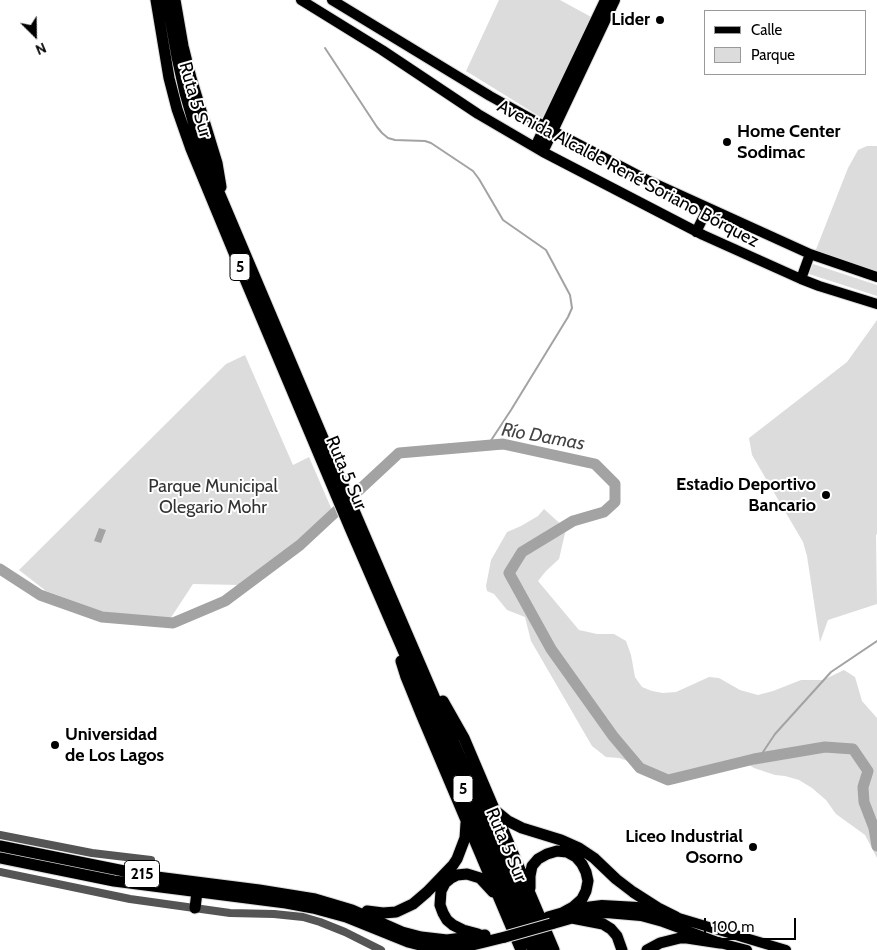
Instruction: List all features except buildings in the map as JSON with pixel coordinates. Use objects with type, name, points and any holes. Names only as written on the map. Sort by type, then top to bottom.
[{"type":"highway","points":[[150,0],[166,62]]},
{"type":"highway","name":"Ruta 5 Sur","points":[[156,0],[166,62],[178,109],[191,148],[239,265],[330,466]]},
{"type":"highway","name":"Ruta 5 Sur","points":[[167,0],[179,66],[200,146],[356,527],[416,654],[544,950]]},
{"type":"highway","points":[[175,0],[191,78],[217,164],[223,203]]},
{"type":"highway","points":[[180,28],[184,0]]},
{"type":"highway","name":"Ruta 5 Sur","points":[[356,527],[393,628],[533,950]]},
{"type":"highway","points":[[393,628],[406,677],[521,950]]},
{"type":"highway","points":[[416,654],[464,738],[554,950]]},
{"type":"highway","points":[[495,810],[508,821],[522,828],[561,840],[579,848],[594,858],[633,892],[676,917]]},
{"type":"highway","points":[[340,906],[383,913],[402,910],[413,904],[427,892],[458,858],[465,838],[465,816]]},
{"type":"highway","name":"215","points":[[0,846],[149,876],[303,897],[340,906],[402,932],[422,938],[447,940],[504,933]]},
{"type":"highway","points":[[532,898],[530,888],[532,866],[542,856],[552,852],[571,854],[585,868],[588,877],[584,895],[567,915]]},
{"type":"highway","name":"215","points":[[0,858],[96,878],[305,906],[337,914],[408,942],[437,948],[464,947],[504,933]]},
{"type":"highway","points":[[487,934],[470,932],[450,923],[441,909],[441,892],[445,883],[454,877],[462,874],[472,875],[483,881],[500,901]]},
{"type":"highway","points":[[195,908],[197,892]]},
{"type":"highway","points":[[484,950],[504,933],[567,915],[607,926],[617,936],[622,950]]},
{"type":"highway","points":[[365,925],[405,950]]},
{"type":"highway","points":[[647,950],[660,943],[680,938],[720,943]]},
{"type":"main road","name":"Avenida Alcalde René Soriano Bórquez","points":[[301,0],[382,50],[478,114],[539,149],[696,232],[801,279],[877,304]]},
{"type":"main road","points":[[323,0],[335,2]]},
{"type":"main road","points":[[549,129],[605,0]]},
{"type":"main road","points":[[539,149],[615,0]]},
{"type":"main road","name":"Avenida Alcalde René Soriano Bórquez","points":[[335,2],[490,96],[647,180],[810,254],[877,277]]},
{"type":"main road","points":[[478,114],[487,106],[490,96]]},
{"type":"main road","points":[[696,232],[708,208]]},
{"type":"main road","points":[[801,279],[810,254]]},
{"type":"main road","points":[[567,915],[578,908],[590,906],[614,905],[650,910],[786,950]]},
{"type":"main road","points":[[567,915],[606,913],[641,916],[720,943],[747,950]]},
{"type":"street","points":[[0,835],[92,853],[151,860],[149,876]]},
{"type":"street","points":[[0,872],[122,897],[195,908],[230,913],[303,917],[345,932],[381,950]]},
{"type":"green space","points":[[499,0],[560,0],[593,18],[542,118],[466,71]]},
{"type":"green space","points":[[867,146],[877,146],[877,272],[815,252],[848,168],[858,150]]},
{"type":"green space","points":[[813,264],[877,285],[877,296],[809,274]]},
{"type":"green space","name":"Estadio Deportivo Bancario","points":[[877,320],[877,604],[828,620],[820,642],[807,556],[803,542],[752,455],[749,438],[847,362]]},
{"type":"green space","name":"Parque Municipal Olegario Mohr","points":[[245,355],[293,465],[309,457],[332,510],[306,534],[240,585],[193,584],[170,619],[104,612],[46,591],[19,570],[226,364]]},
{"type":"green space","points":[[544,509],[566,529],[559,559],[538,581],[579,630],[597,634],[614,634],[626,641],[635,677],[642,687],[663,693],[676,692],[709,677],[719,678],[740,690],[758,695],[801,680],[823,680],[844,670],[855,677],[862,701],[877,718],[877,858],[865,835],[836,814],[826,800],[799,780],[775,775],[739,761],[695,774],[663,774],[639,768],[619,758],[606,757],[592,746],[531,641],[525,617],[507,610],[494,594],[487,591],[486,586],[491,560],[507,532],[538,516]]},
{"type":"shaded area","points":[[99,528],[106,530],[101,543],[94,541]]},
{"type":"waterway","points":[[325,48],[382,133],[388,138],[395,140],[431,143],[473,171],[503,220],[546,250],[570,295],[572,308],[568,317],[488,445]]},
{"type":"waterway","name":"Río Damas","points":[[0,569],[40,595],[102,617],[173,623],[225,601],[300,545],[399,453],[503,444],[595,464],[615,484],[615,502],[604,512],[573,521],[522,552],[509,573],[551,649],[613,736],[640,768],[668,780],[754,759],[825,747],[853,749],[868,771],[863,787],[864,802],[874,828],[877,846]]},
{"type":"waterway","points":[[759,758],[775,734],[831,672],[877,641]]},
{"type":"place","name":"Lider","points":[[660,20]]},
{"type":"place","name":"Home Center Sodimac","points":[[727,142]]},
{"type":"place","name":"Estadio Deportivo Bancario","points":[[826,495]]},
{"type":"place","name":"Universidad de Los Lagos","points":[[55,745]]},
{"type":"place","name":"Liceo Industrial Osorno","points":[[753,847]]}]
